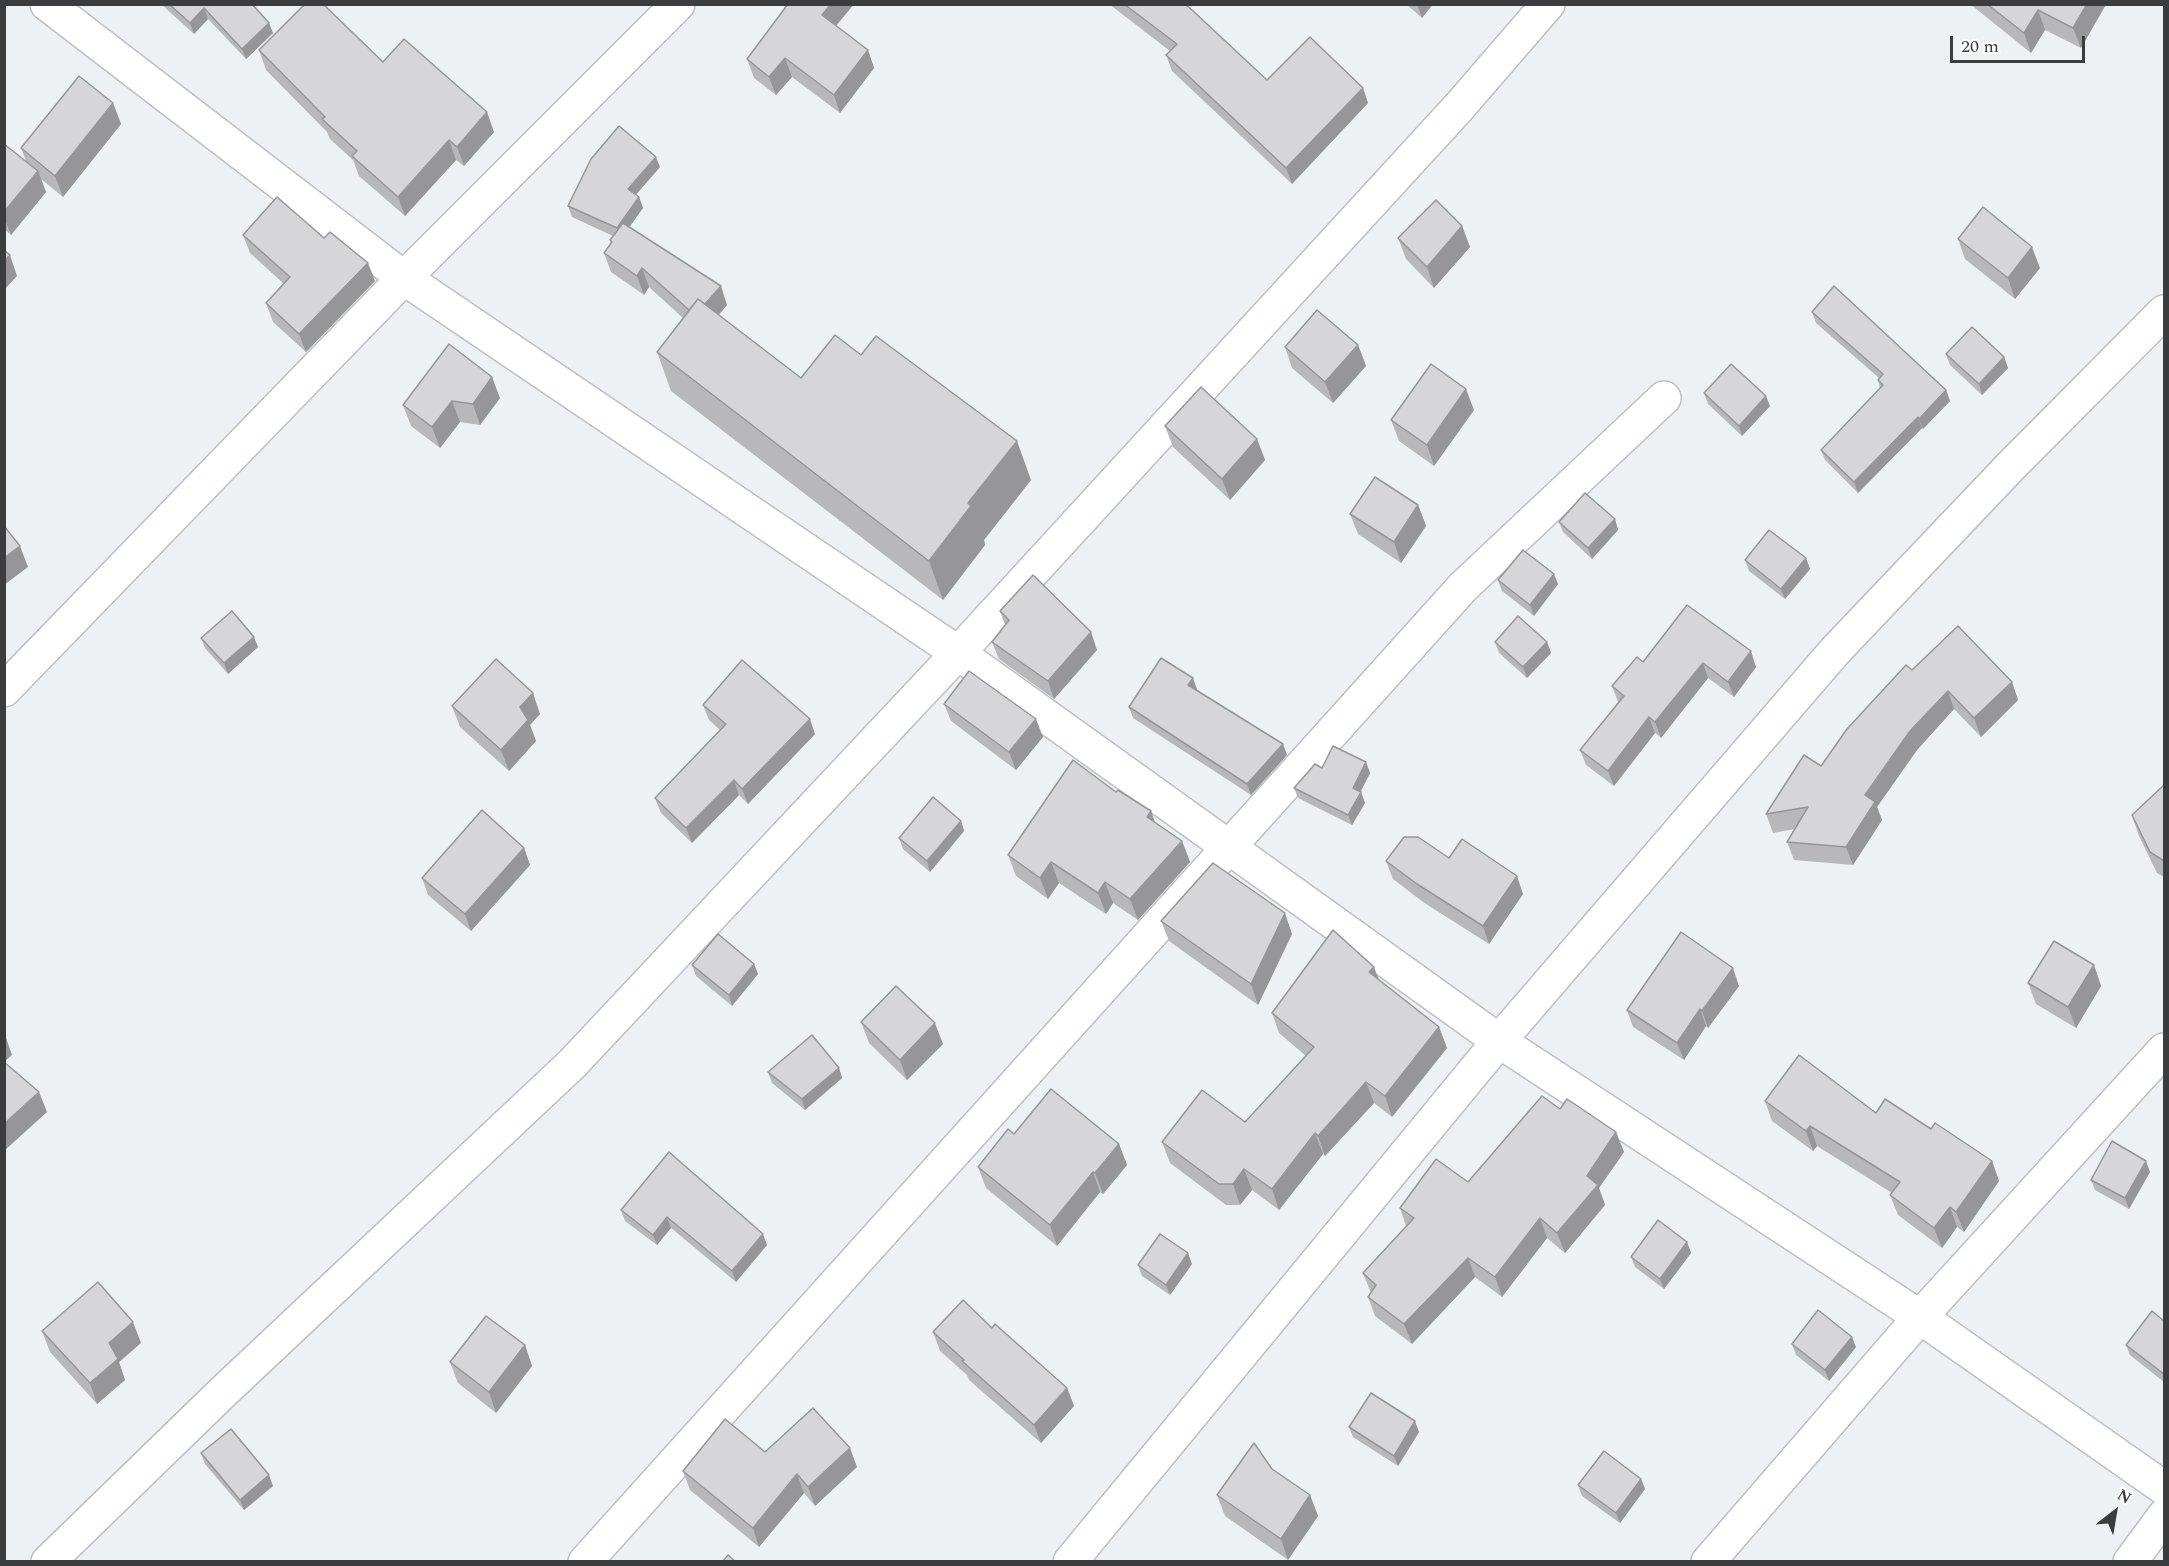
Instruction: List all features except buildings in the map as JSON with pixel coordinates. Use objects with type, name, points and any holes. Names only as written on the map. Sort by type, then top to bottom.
[{"type":"street","points":[[47,4],[404,278],[958,653],[1499,1041],[1920,1317],[2164,1488]]},
{"type":"street","points":[[4,690],[404,278],[678,4]]},
{"type":"street","points":[[48,1562],[222,1393],[572,1064],[958,653],[1459,107],[1548,4]]},
{"type":"street","points":[[1070,1562],[1499,1041],[1835,651],[2010,466],[2164,312]]},
{"type":"street","points":[[585,1562],[1463,587],[1664,398]]},
{"type":"street","points":[[1708,1562],[1920,1317],[2164,1050]]},
{"type":"street","points":[[2130,1562],[2164,1516]]}]
